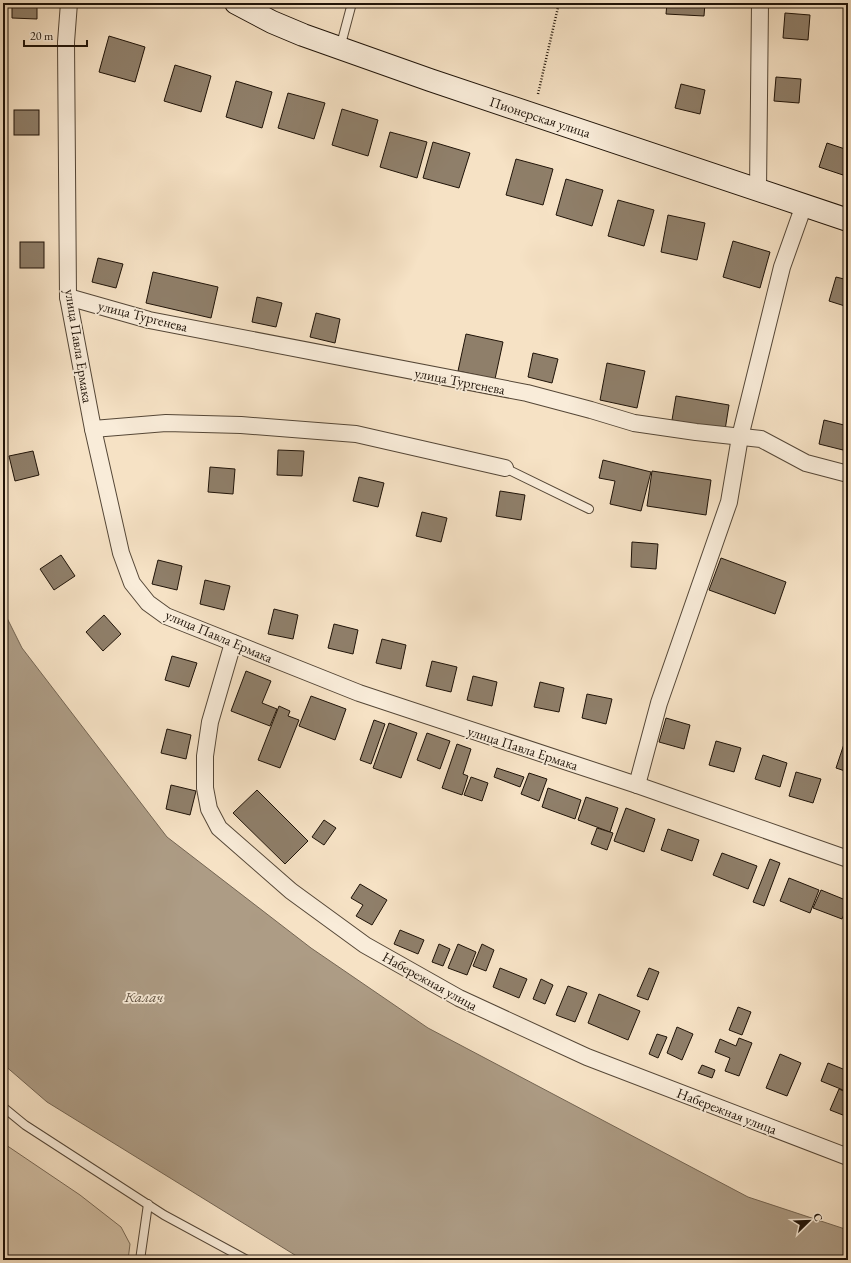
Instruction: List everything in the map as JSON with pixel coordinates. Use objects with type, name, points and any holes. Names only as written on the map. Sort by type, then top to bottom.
[{"type":"street","name":"улица Павла Ермака","points":[[69,3],[66,42],[68,296],[93,429],[120,553],[132,583],[148,603],[166,616],[359,693],[637,785],[848,859]]},
{"type":"street","name":"Пионерская улица","points":[[236,3],[272,22],[303,35],[533,115],[848,220]]},
{"type":"street","points":[[758,190],[760,3]]},
{"type":"street","points":[[637,785],[659,703],[729,502],[740,437],[782,267],[804,205]]},
{"type":"street","name":"улица Тургенева","points":[[68,296],[149,320],[527,393],[634,423],[761,439],[806,463],[846,475]]},
{"type":"street","points":[[93,429],[166,423],[241,425],[356,434],[505,468]]},
{"type":"street","name":"Набережная улица","points":[[233,643],[210,722],[205,756],[205,788],[209,809],[218,828],[291,891],[365,945],[459,998],[587,1057],[848,1157]]},
{"type":"lane","points":[[340,48],[352,3]]},
{"type":"lane","points":[[505,468],[589,509]]},
{"type":"lane","points":[[3,1107],[25,1125],[164,1215],[247,1260]]},
{"type":"lane","points":[[140,1260],[148,1204]]},
{"type":"path","points":[[533,115],[559,3]]},
{"type":"shaded area","points":[[3,1143],[80,1195],[121,1227],[130,1244],[128,1260],[3,1260]]},
{"type":"water","name":"Калач","points":[[3,610],[22,648],[167,837],[311,948],[428,1028],[748,1197],[848,1230],[848,1260],[303,1260],[47,1102],[3,1064]]},
{"type":"building","points":[[12,3],[37,3],[37,19],[12,18]]},
{"type":"building","points":[[667,3],[705,3],[704,16],[666,14]]},
{"type":"building","points":[[785,13],[810,15],[808,40],[783,38]]},
{"type":"building","points":[[109,36],[145,47],[135,82],[99,72]]},
{"type":"building","points":[[175,65],[211,76],[201,112],[164,101]]},
{"type":"building","points":[[776,77],[801,79],[799,103],[774,101]]},
{"type":"building","points":[[236,81],[272,92],[262,128],[226,117]]},
{"type":"building","points":[[681,84],[705,90],[700,114],[675,108]]},
{"type":"building","points":[[288,93],[325,103],[314,139],[278,128]]},
{"type":"building","points":[[342,109],[378,120],[368,156],[332,145]]},
{"type":"building","points":[[14,110],[39,110],[39,135],[14,135]]},
{"type":"building","points":[[390,132],[427,142],[417,178],[380,167]]},
{"type":"building","points":[[433,142],[470,153],[459,188],[423,178]]},
{"type":"building","points":[[827,143],[848,150],[848,159],[843,175],[819,167]]},
{"type":"building","points":[[516,159],[553,169],[543,205],[506,195]]},
{"type":"building","points":[[566,179],[603,190],[592,226],[556,215]]},
{"type":"building","points":[[618,200],[654,210],[644,246],[608,236]]},
{"type":"building","points":[[668,215],[705,223],[697,260],[661,252]]},
{"type":"building","points":[[733,241],[770,252],[760,288],[723,277]]},
{"type":"building","points":[[20,242],[44,242],[44,268],[20,268]]},
{"type":"building","points":[[98,258],[123,264],[116,288],[92,282]]},
{"type":"building","points":[[153,272],[218,287],[211,318],[146,303]]},
{"type":"building","points":[[836,277],[848,280],[848,307],[829,301]]},
{"type":"building","points":[[257,297],[282,303],[276,327],[252,322]]},
{"type":"building","points":[[316,313],[340,319],[335,343],[310,337]]},
{"type":"building","points":[[466,334],[503,342],[495,379],[458,371]]},
{"type":"building","points":[[533,353],[558,359],[552,383],[528,377]]},
{"type":"building","points":[[607,363],[645,371],[637,408],[600,400]]},
{"type":"building","points":[[676,396],[729,405],[725,430],[672,420]]},
{"type":"building","points":[[824,420],[848,426],[843,450],[819,444]]},
{"type":"building","points":[[278,450],[304,451],[302,476],[277,475]]},
{"type":"building","points":[[33,451],[39,475],[15,481],[9,456]]},
{"type":"building","points":[[603,460],[651,472],[641,511],[610,504],[615,481],[599,478]]},
{"type":"building","points":[[210,467],[235,469],[233,494],[208,492]]},
{"type":"building","points":[[652,471],[711,480],[706,515],[647,506]]},
{"type":"building","points":[[359,477],[384,483],[378,507],[353,501]]},
{"type":"building","points":[[500,491],[525,495],[521,520],[496,516]]},
{"type":"building","points":[[422,512],[447,518],[441,542],[416,536]]},
{"type":"building","points":[[632,542],[658,544],[656,569],[631,567]]},
{"type":"building","points":[[61,555],[75,576],[54,590],[40,569]]},
{"type":"building","points":[[721,558],[786,582],[775,614],[709,590]]},
{"type":"building","points":[[158,560],[182,566],[177,590],[152,584]]},
{"type":"building","points":[[205,580],[230,586],[224,610],[200,604]]},
{"type":"building","points":[[274,609],[298,615],[293,639],[268,634]]},
{"type":"building","points":[[104,615],[121,634],[103,651],[86,632]]},
{"type":"building","points":[[334,624],[358,630],[353,654],[328,648]]},
{"type":"building","points":[[382,639],[406,645],[401,669],[376,663]]},
{"type":"building","points":[[172,656],[197,663],[189,687],[165,680]]},
{"type":"building","points":[[432,661],[457,667],[451,692],[426,686]]},
{"type":"building","points":[[246,671],[271,681],[262,703],[277,709],[270,726],[231,711]]},
{"type":"building","points":[[473,676],[497,682],[492,706],[467,700]]},
{"type":"building","points":[[540,682],[564,688],[559,712],[534,707]]},
{"type":"building","points":[[587,694],[612,699],[606,724],[582,718]]},
{"type":"building","points":[[311,696],[346,709],[335,740],[299,726]]},
{"type":"building","points":[[279,706],[290,711],[288,716],[299,720],[280,768],[258,760]]},
{"type":"building","points":[[666,718],[690,725],[684,749],[659,742]]},
{"type":"building","points":[[374,720],[385,724],[371,764],[360,760]]},
{"type":"building","points":[[389,723],[417,733],[401,778],[373,768]]},
{"type":"building","points":[[167,729],[191,735],[186,759],[161,753]]},
{"type":"building","points":[[427,733],[450,741],[440,769],[417,760]]},
{"type":"building","points":[[716,741],[741,748],[734,772],[709,765]]},
{"type":"building","points":[[457,744],[471,749],[463,774],[468,776],[462,795],[442,788]]},
{"type":"building","points":[[844,744],[848,745],[848,772],[836,768]]},
{"type":"building","points":[[763,755],[787,763],[780,787],[755,779]]},
{"type":"building","points":[[497,768],[524,777],[520,787],[494,777]]},
{"type":"building","points":[[796,772],[821,779],[813,803],[789,796]]},
{"type":"building","points":[[529,773],[547,779],[539,801],[521,794]]},
{"type":"building","points":[[471,777],[488,783],[482,801],[464,795]]},
{"type":"building","points":[[171,785],[196,791],[190,815],[166,809]]},
{"type":"building","points":[[548,788],[581,800],[575,819],[542,807]]},
{"type":"building","points":[[257,790],[308,841],[285,864],[233,813]]},
{"type":"building","points":[[586,797],[618,808],[610,832],[578,820]]},
{"type":"building","points":[[626,808],[655,819],[644,852],[614,841]]},
{"type":"building","points":[[324,820],[336,828],[324,845],[312,837]]},
{"type":"building","points":[[597,828],[613,833],[607,850],[591,844]]},
{"type":"building","points":[[668,829],[699,840],[692,861],[661,850]]},
{"type":"building","points":[[722,853],[757,866],[748,889],[713,875]]},
{"type":"building","points":[[770,859],[780,863],[764,906],[753,902]]},
{"type":"building","points":[[789,878],[819,890],[810,913],[780,901]]},
{"type":"building","points":[[360,884],[387,900],[372,925],[356,916],[363,905],[351,898]]},
{"type":"building","points":[[821,890],[848,901],[842,919],[813,908]]},
{"type":"building","points":[[400,930],[424,940],[418,954],[394,944]]},
{"type":"building","points":[[439,944],[450,949],[443,966],[432,962]]},
{"type":"building","points":[[458,944],[476,952],[467,975],[448,968]]},
{"type":"building","points":[[482,944],[494,950],[486,971],[473,966]]},
{"type":"building","points":[[500,968],[527,979],[519,998],[493,987]]},
{"type":"building","points":[[649,968],[659,972],[648,1000],[637,996]]},
{"type":"building","points":[[541,979],[553,985],[545,1004],[533,999]]},
{"type":"building","points":[[568,986],[587,993],[575,1022],[556,1015]]},
{"type":"building","points":[[599,994],[640,1011],[628,1040],[588,1023]]},
{"type":"building","points":[[738,1007],[751,1012],[742,1035],[729,1030]]},
{"type":"building","points":[[677,1027],[693,1034],[682,1060],[667,1053]]},
{"type":"building","points":[[657,1034],[667,1037],[658,1058],[649,1054]]},
{"type":"building","points":[[739,1038],[752,1043],[739,1076],[725,1071],[730,1058],[715,1052],[720,1039],[736,1046]]},
{"type":"building","points":[[780,1054],[801,1063],[787,1096],[766,1088]]},
{"type":"building","points":[[828,1063],[848,1071],[848,1092],[821,1081]]},
{"type":"building","points":[[702,1065],[715,1070],[712,1078],[698,1073]]},
{"type":"building","points":[[839,1089],[848,1093],[848,1117],[830,1110]]}]
